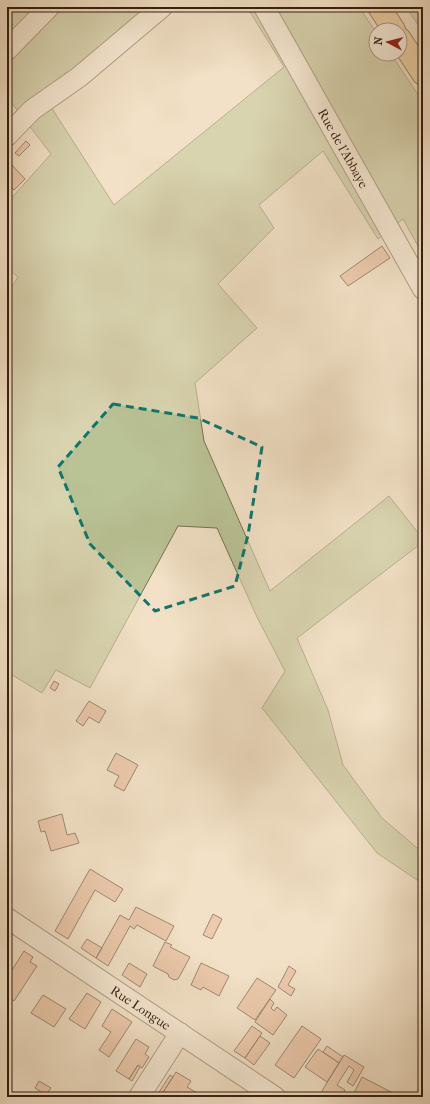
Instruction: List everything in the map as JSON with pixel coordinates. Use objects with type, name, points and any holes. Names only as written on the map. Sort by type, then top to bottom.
[{"type":"main road","points":[[379,7],[389,22]]},
{"type":"main road","points":[[408,51],[423,74]]},
{"type":"street","points":[[7,50],[49,7]]},
{"type":"street","points":[[7,136],[32,110],[79,77],[162,7]]},
{"type":"street","name":"Rue de l'Abbaye","points":[[264,7],[423,289]]},
{"type":"street","name":"Rue Longue","points":[[7,918],[275,1097]]},
{"type":"street","points":[[139,1097],[180,1033]]},
{"type":"highlighted area","points":[[113,404],[198,418],[262,447],[248,535],[235,586],[155,611],[90,544],[58,467]]},
{"type":"green space","points":[[7,7],[173,7],[51,107],[114,205],[284,67],[247,7],[359,7],[369,22],[368,62],[396,62],[423,102],[423,255],[403,219],[378,239],[323,151],[259,205],[274,228],[218,284],[257,328],[195,383],[204,441],[270,591],[389,496],[423,539],[423,542],[297,638],[328,710],[343,765],[382,818],[423,853],[423,884],[377,853],[262,708],[285,671],[257,617],[217,528],[178,526],[90,688],[56,670],[42,693],[7,672],[7,294],[18,277],[7,268],[7,203],[51,154],[7,97]]},
{"type":"green space","points":[[406,7],[423,7],[423,32]]},
{"type":"building","points":[[26,141],[30,145],[19,156],[15,153]]},
{"type":"building","points":[[7,160],[25,179],[14,190],[7,182]]},
{"type":"building","points":[[382,246],[390,258],[348,286],[340,276]]},
{"type":"building","points":[[54,681],[59,684],[55,691],[50,688]]},
{"type":"building","points":[[89,701],[106,711],[99,723],[89,717],[83,726],[76,721]]},
{"type":"building","points":[[116,753],[138,765],[124,791],[114,786],[119,776],[107,770]]},
{"type":"building","points":[[62,814],[67,835],[75,833],[79,843],[51,851],[45,831],[41,832],[38,821]]},
{"type":"building","points":[[90,869],[123,889],[115,902],[95,890],[68,939],[55,931]]},
{"type":"building","points":[[136,907],[174,926],[166,941],[137,925],[134,929],[130,926],[108,966],[96,958],[120,915],[129,920]]},
{"type":"building","points":[[213,914],[222,919],[212,939],[203,935]]},
{"type":"building","points":[[87,939],[102,948],[96,958],[81,948]]},
{"type":"building","points":[[165,942],[172,945],[170,947],[190,957],[178,979],[174,980],[169,977],[168,974],[153,966]]},
{"type":"building","points":[[24,951],[33,957],[30,962],[37,966],[14,1001],[7,996],[7,978]]},
{"type":"building","points":[[129,963],[147,974],[140,987],[122,975]]},
{"type":"building","points":[[201,963],[229,976],[219,996],[203,987],[201,990],[191,985]]},
{"type":"building","points":[[289,966],[296,971],[288,985],[295,989],[291,996],[278,987]]},
{"type":"building","points":[[257,978],[276,990],[255,1020],[237,1008]]},
{"type":"building","points":[[87,993],[101,1002],[85,1029],[69,1019]]},
{"type":"building","points":[[43,995],[66,1009],[54,1027],[31,1013]]},
{"type":"building","points":[[270,999],[274,1003],[271,1008],[274,1011],[277,1007],[287,1015],[273,1035],[255,1022]]},
{"type":"building","points":[[112,1009],[132,1022],[109,1057],[99,1050],[111,1032],[102,1026]]},
{"type":"building","points":[[252,1026],[262,1033],[245,1058],[234,1051]]},
{"type":"building","points":[[302,1026],[321,1039],[294,1078],[275,1065]]},
{"type":"building","points":[[260,1036],[270,1043],[254,1065],[245,1058]]},
{"type":"building","points":[[136,1039],[149,1047],[145,1054],[149,1057],[142,1068],[138,1065],[129,1079],[116,1071]]},
{"type":"building","points":[[327,1046],[343,1057],[339,1063],[323,1052]]},
{"type":"building","points":[[318,1049],[339,1063],[327,1082],[305,1067]]},
{"type":"building","points":[[344,1055],[364,1067],[353,1086],[347,1082],[354,1070],[349,1066],[337,1085],[345,1090],[341,1097],[320,1097],[323,1092],[322,1091]]},
{"type":"building","points":[[138,1065],[140,1067],[132,1081],[129,1079]]},
{"type":"building","points":[[176,1072],[191,1081],[187,1087],[204,1097],[160,1097]]},
{"type":"building","points":[[170,1075],[173,1077],[160,1097],[156,1097]]},
{"type":"building","points":[[362,1077],[395,1094],[393,1097],[352,1097]]},
{"type":"building","points":[[39,1081],[51,1088],[46,1095],[35,1088]]}]
